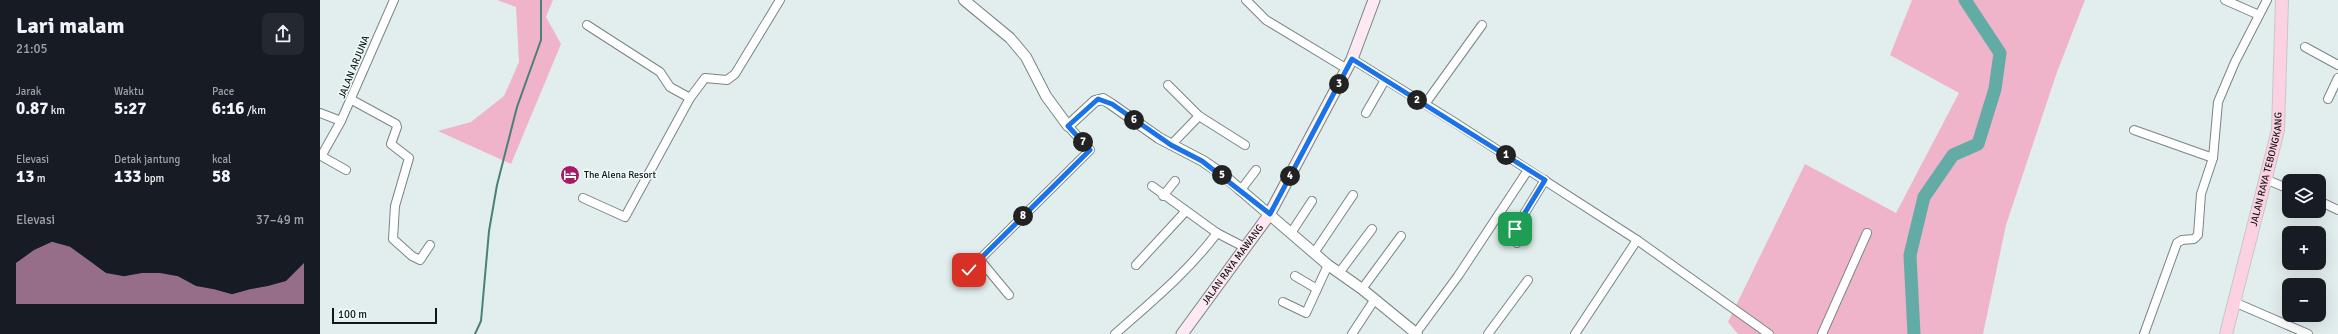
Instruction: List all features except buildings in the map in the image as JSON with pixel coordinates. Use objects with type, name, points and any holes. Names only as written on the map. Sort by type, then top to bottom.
[{"type":"main road","name":"JALAN RAYA MAWANG","points":[[1182,334],[1270,214],[1349,64],[1374,0]]},
{"type":"main road","name":"JALAN RAYA TEBONGKANG","points":[[2226,334],[2279,122],[2282,0]]},
{"type":"street","name":"JALAN ARJUNA","points":[[346,170],[323,157],[323,153],[352,100],[394,0]]},
{"type":"street","points":[[582,198],[625,217],[690,98],[705,78],[727,80],[735,74],[780,0]]},
{"type":"street","points":[[964,0],[1010,38],[1026,57],[1046,96],[1068,126],[1090,150],[969,270]]},
{"type":"street","points":[[1246,0],[1266,20],[1349,64],[1385,80],[1545,180],[1637,240],[1769,334]]},
{"type":"street","points":[[2225,0],[2259,15]]},
{"type":"street","points":[[2144,334],[2154,313],[2177,243],[2182,240],[2194,239],[2198,236],[2201,194],[2213,158],[2218,102],[2235,62],[2267,0]]},
{"type":"street","points":[[587,25],[660,72],[670,87],[690,98]]},
{"type":"street","points":[[1425,104],[1482,25]]},
{"type":"street","points":[[2305,47],[2338,65]]},
{"type":"street","points":[[2328,98],[2338,78]]},
{"type":"street","points":[[1366,113],[1385,80]]},
{"type":"street","points":[[1168,84],[1199,116],[1245,145]]},
{"type":"street","points":[[352,100],[396,124],[397,126],[391,144],[409,158],[395,206],[393,239],[412,256],[420,260],[430,245]]},
{"type":"street","points":[[1068,126],[1095,100],[1103,100],[1171,145],[1202,161],[1270,214],[1339,274],[1375,299],[1414,333],[1458,276],[1528,170]]},
{"type":"street","points":[[320,113],[341,121]]},
{"type":"street","points":[[1171,145],[1199,116]]},
{"type":"street","points":[[2134,130],[2213,158]]},
{"type":"street","points":[[1240,190],[1256,170]]},
{"type":"street","points":[[2265,179],[2282,186]]},
{"type":"street","points":[[1517,243],[1515,229],[1545,180]]},
{"type":"street","points":[[1163,196],[1175,181]]},
{"type":"street","points":[[1152,186],[1163,196],[1216,233],[1246,248]]},
{"type":"street","points":[[1314,253],[1353,195]]},
{"type":"street","points":[[1291,233],[1312,201]]},
{"type":"street","points":[[2326,205],[2338,210]]},
{"type":"street","points":[[1136,266],[1185,212]]},
{"type":"street","points":[[1339,274],[1372,229]]},
{"type":"street","points":[[1115,334],[1201,254],[1216,233]]},
{"type":"street","points":[[1822,334],[1867,234]]},
{"type":"street","points":[[1362,289],[1401,236]]},
{"type":"street","points":[[1575,334],[1637,240]]},
{"type":"street","points":[[980,260],[1009,295]]},
{"type":"street","points":[[1283,302],[1306,313],[1328,265]]},
{"type":"street","points":[[1295,276],[1317,289]]},
{"type":"street","points":[[1488,334],[1528,280]]},
{"type":"street","points":[[1352,334],[1375,299]]},
{"type":"street","points":[[2234,302],[2308,334]]},
{"type":"shaded area","points":[[497,0],[553,0],[546,17],[561,44],[511,164],[438,131],[471,122],[504,96],[519,62],[516,7]]},
{"type":"shaded area","points":[[1912,0],[2085,0],[2057,72],[2006,225],[1983,334],[1738,334],[1728,322],[1805,164],[1896,213],[1959,93],[1890,55]]},
{"type":"waterway","points":[[475,334],[481,321],[489,231],[497,185],[517,107],[541,40],[541,0]]},
{"type":"waterway","points":[[1914,334],[1910,255],[1924,197],[1953,155],[1978,144],[1995,89],[2000,53],[1965,0]]},
{"type":"place","name":"The Alena Resort","points":[[570,175]]},
{"type":"route","points":[[969,270],[1090,150],[1068,126],[1095,100],[1098,99],[1112,104],[1159,138],[1194,156],[1222,174],[1270,214],[1352,59],[1545,180],[1515,229]]}]
